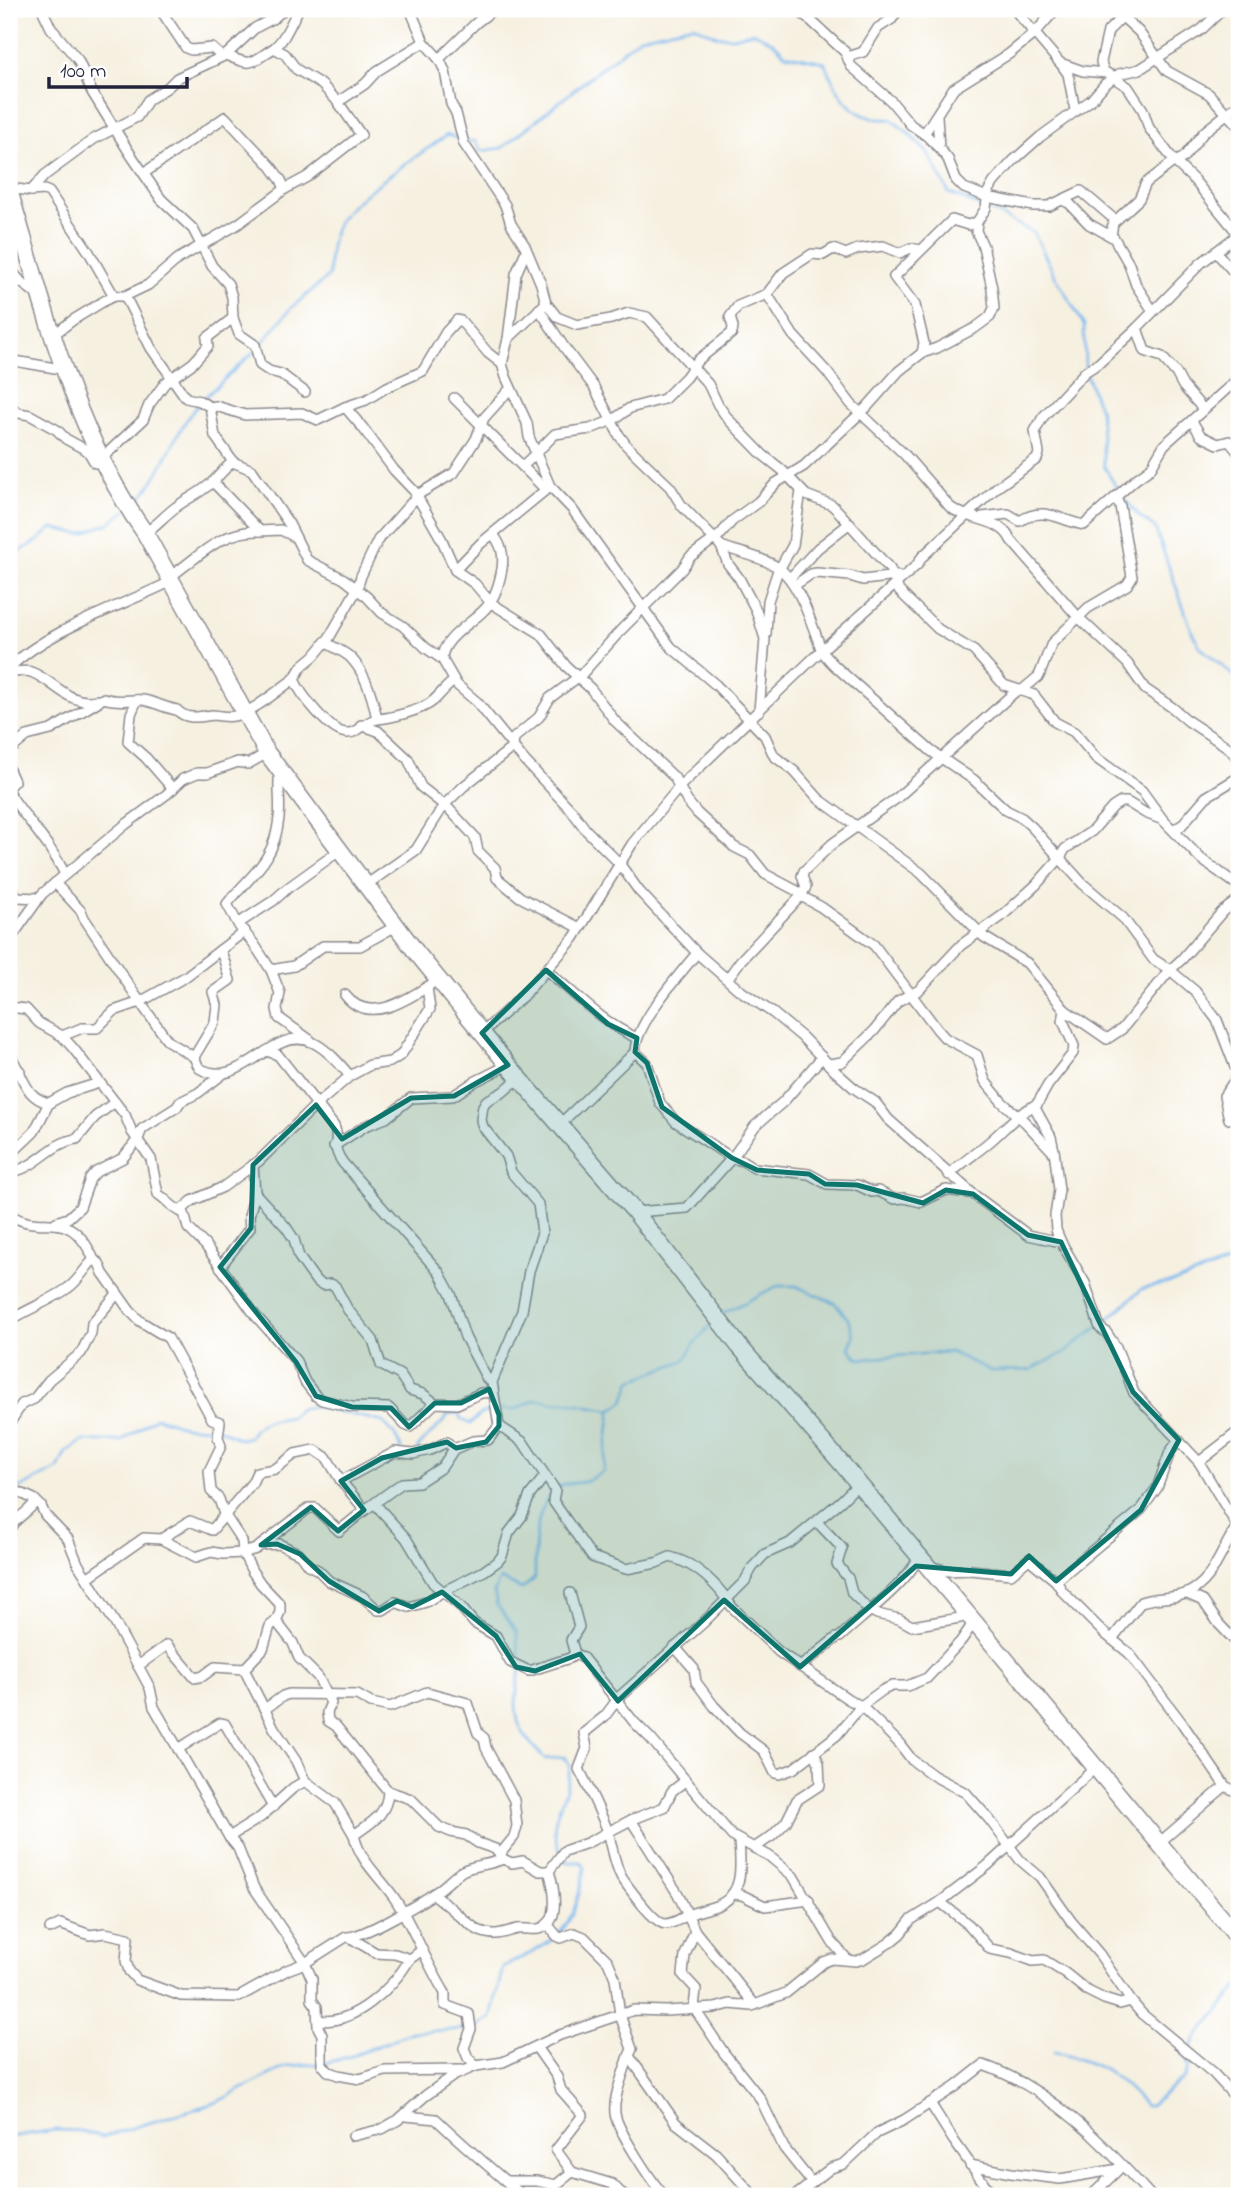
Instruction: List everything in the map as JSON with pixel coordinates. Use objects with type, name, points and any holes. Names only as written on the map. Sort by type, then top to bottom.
[{"type":"highway","points":[[9,189],[52,336],[106,466],[267,752],[396,926],[433,983],[482,1033],[635,1212],[739,1346],[1239,1938]]},
{"type":"street","points":[[42,9],[51,28],[78,60],[92,92],[161,199],[183,217],[202,244],[212,267],[228,284],[232,296],[233,318],[239,334],[255,345],[260,365],[269,371],[278,372],[305,392]]},
{"type":"street","points":[[160,9],[186,48],[191,50],[212,47],[241,62],[253,62],[283,41],[289,24],[299,9]]},
{"type":"street","points":[[31,191],[45,175],[94,139],[136,117],[148,100],[177,78],[224,55],[254,28],[274,18],[284,9]]},
{"type":"street","points":[[410,9],[424,42],[439,59],[445,71],[451,104],[464,144],[505,205],[511,224],[541,284],[542,306],[594,387],[627,446],[670,487],[682,506],[717,542],[756,610],[765,639]]},
{"type":"street","points":[[439,59],[481,13],[495,9]]},
{"type":"street","points":[[794,9],[807,17],[848,57],[851,66],[891,101],[911,125],[939,148],[960,184],[987,197],[1033,206],[1049,205],[1080,191],[1085,192],[1115,220]]},
{"type":"street","points":[[848,57],[863,51],[878,28],[892,19],[899,9]]},
{"type":"street","points":[[1014,9],[1068,74],[1075,110]]},
{"type":"street","points":[[924,134],[953,89],[1009,54],[1035,33],[1056,9]]},
{"type":"street","points":[[1108,31],[1130,9]]},
{"type":"street","points":[[366,885],[416,850],[444,805],[513,747],[514,738],[539,717],[550,698],[577,678],[621,630],[645,609],[690,557],[717,542],[732,521],[758,502],[770,487],[801,467],[860,413],[899,371],[922,353],[975,328],[992,313],[992,288],[983,246],[976,231],[977,222],[986,208],[989,188],[1013,161],[1091,100],[1115,77],[1137,70],[1200,30],[1223,9]]},
{"type":"street","points":[[1104,72],[1101,62],[1110,10],[1139,32],[1167,71],[1209,94],[1239,127]]},
{"type":"street","points":[[338,102],[365,84],[377,71],[424,42]]},
{"type":"street","points":[[52,336],[83,313],[114,296],[125,296],[148,285],[178,259],[238,224],[361,136],[338,102],[322,85],[296,69],[285,54],[274,48]]},
{"type":"street","points":[[482,1033],[547,970],[580,928],[619,863],[642,831],[681,785],[906,574],[966,514],[996,488],[1037,459],[1039,453],[1035,431],[1043,417],[1085,372],[1099,363],[1137,328],[1201,263],[1239,235],[1149,128],[1132,91],[1104,72],[1083,71],[1060,63]]},
{"type":"street","points":[[1111,235],[1115,220],[1139,199],[1146,183],[1183,158],[1204,132],[1239,104]]},
{"type":"street","points":[[937,116],[939,148]]},
{"type":"street","points":[[144,173],[225,117],[270,165],[285,189]]},
{"type":"street","points":[[9,189],[49,192],[89,252],[114,296]]},
{"type":"street","points":[[1062,200],[1069,203],[1089,223],[1111,235],[1129,264],[1136,285],[1153,311]]},
{"type":"street","points":[[922,353],[924,343],[915,305],[894,278],[952,220],[970,225],[977,222]]},
{"type":"street","points":[[523,466],[555,434],[584,430],[612,421],[630,408],[664,399],[686,377],[692,366],[732,333],[730,317],[734,310],[743,303],[767,294],[778,278],[814,253],[823,255],[833,249],[846,254],[858,249],[883,246],[900,253],[909,248],[920,250]]},
{"type":"street","points":[[526,251],[516,274],[502,364],[510,389],[527,423],[548,488]]},
{"type":"street","points":[[1216,252],[1239,278]]},
{"type":"street","points":[[9,268],[40,297]]},
{"type":"street","points":[[767,294],[798,341],[860,413],[905,455],[958,513],[982,517],[1008,514],[1018,521],[1048,513],[1083,525],[1150,469],[1164,445],[1239,378]]},
{"type":"street","points":[[125,296],[147,340],[186,398],[245,415],[302,413],[318,420],[366,400],[423,371],[446,332],[457,320],[502,364]]},
{"type":"street","points":[[508,339],[542,306]]},
{"type":"street","points":[[542,306],[557,317],[577,325],[629,313],[641,314],[654,323],[712,389],[718,405],[736,428],[803,492],[832,505],[887,566],[895,584],[938,629],[974,651],[999,681],[1034,695],[1055,722],[1076,735],[1096,758],[1142,791],[1163,820],[1201,859],[1239,886]]},
{"type":"street","points":[[9,407],[57,430],[66,439],[88,451],[99,469],[106,466],[143,420],[150,402],[172,378],[193,363],[208,346],[207,338],[233,318]]},
{"type":"street","points":[[1137,328],[1145,351],[1161,357],[1203,409]]},
{"type":"street","points":[[9,360],[64,368]]},
{"type":"street","points":[[9,671],[29,671],[69,697],[86,702],[106,698],[117,702],[128,698],[148,701],[194,718],[215,715],[232,717],[245,712],[294,679],[302,666],[314,656],[357,589],[377,540],[417,496],[456,471],[481,424],[510,389]]},
{"type":"street","points":[[454,398],[523,466],[572,509],[671,647],[716,685],[765,736],[775,755],[794,771],[818,799],[921,873],[996,946],[1027,964],[1065,1010],[1107,1039],[1122,1029],[1222,912],[1239,899]]},
{"type":"street","points":[[210,407],[215,436],[233,462],[251,470],[289,524],[307,560],[336,573],[442,659],[454,681],[477,702],[586,830],[619,863],[639,891],[697,953],[738,989],[773,1013],[854,1088],[875,1102],[888,1119],[949,1175],[1028,1235],[1061,1242]]},
{"type":"street","points":[[345,407],[394,470],[410,485],[442,540],[455,570],[475,584],[491,603],[541,634],[615,721],[668,770],[681,785],[687,801],[697,813],[734,847],[750,855],[765,874],[797,891],[874,945],[943,1036],[976,1055],[985,1081],[1002,1102],[1054,1153]]},
{"type":"street","points":[[1192,421],[1201,436],[1218,444],[1229,441],[1239,453]]},
{"type":"street","points":[[145,533],[176,507],[194,498],[233,462]]},
{"type":"street","points":[[759,711],[768,601],[779,568],[793,545],[803,492],[801,467]]},
{"type":"street","points":[[213,482],[260,531]]},
{"type":"street","points":[[455,570],[548,488]]},
{"type":"street","points":[[1034,695],[1036,681],[1052,643],[1078,617],[1127,584],[1132,577],[1120,506],[1116,497]]},
{"type":"street","points":[[982,517],[1007,532],[1078,617],[1127,663],[1145,689],[1188,722],[1229,748],[1239,760]]},
{"type":"street","points":[[792,582],[818,548],[849,523]]},
{"type":"street","points":[[9,671],[55,635],[171,579],[211,545],[233,533],[244,530],[281,530],[295,537]]},
{"type":"street","points":[[442,659],[443,650],[491,603],[503,558],[502,545],[493,534]]},
{"type":"street","points":[[717,542],[779,568],[792,582],[813,624],[822,651],[844,675],[941,758],[974,780],[1006,810],[1022,818],[1082,883],[1123,918],[1153,959],[1170,970],[1205,1002],[1226,1040],[1237,1075],[1224,1096],[1229,1119]]},
{"type":"street","points":[[792,582],[817,573],[863,580],[880,578],[895,584]]},
{"type":"street","points":[[325,642],[350,657],[359,669],[377,719]]},
{"type":"street","points":[[294,679],[303,697],[339,731],[348,733],[369,720],[395,716],[423,707],[433,702],[442,690],[454,681]]},
{"type":"street","points":[[728,978],[741,960],[801,896],[806,887],[802,876],[805,869],[836,840],[897,797],[1019,690],[1036,681]]},
{"type":"street","points":[[9,751],[27,737],[51,730],[98,699]]},
{"type":"street","points":[[137,700],[131,714],[128,743],[146,758],[173,789]]},
{"type":"street","points":[[361,725],[378,731],[408,759],[421,787],[444,805],[475,837],[478,851],[495,868],[497,878],[520,897],[580,928]]},
{"type":"street","points":[[9,941],[26,919],[37,898],[183,779],[237,762],[248,764],[267,752]]},
{"type":"street","points":[[280,768],[277,787],[279,820],[269,855],[262,867],[227,904],[271,970],[280,993],[277,1009],[279,1018],[337,1060],[350,1076]]},
{"type":"street","points":[[9,770],[14,780],[9,786]]},
{"type":"street","points":[[1173,829],[1181,826],[1206,797],[1239,777]]},
{"type":"street","points":[[9,793],[33,827],[44,836],[65,874]]},
{"type":"street","points":[[830,1064],[842,1062],[874,1031],[898,1001],[927,982],[961,945],[979,930],[1002,916],[1036,885],[1065,849],[1092,831],[1113,807],[1121,802],[1135,805],[1145,813],[1163,820]]},
{"type":"street","points":[[62,1036],[82,1028],[101,1026],[114,1011],[140,1002],[185,977],[220,950],[242,927],[289,887],[339,851]]},
{"type":"street","points":[[55,883],[82,911],[84,918],[168,1041],[194,1058],[201,1069],[213,1074],[223,1074]]},
{"type":"street","points":[[9,887],[18,897],[37,898]]},
{"type":"street","points":[[271,970],[294,966],[323,946],[360,946],[396,926]]},
{"type":"street","points":[[194,1058],[215,1022],[217,1005],[213,992],[230,980],[220,950]]},
{"type":"street","points":[[559,1125],[635,1052],[637,1038],[667,988],[697,953]]},
{"type":"street","points":[[547,970],[608,1024],[637,1038]]},
{"type":"street","points":[[345,995],[353,1004],[376,1011],[391,1006],[433,983]]},
{"type":"street","points":[[180,1212],[192,1200],[217,1191],[253,1165],[350,1076],[370,1065],[390,1062],[403,1052],[430,1009],[433,983]]},
{"type":"street","points":[[9,1007],[26,1009],[39,1023],[62,1036],[115,1102],[153,1162],[158,1194],[185,1215],[188,1228],[205,1245],[255,1315],[296,1361],[305,1382],[318,1399],[352,1407],[389,1408],[410,1427],[435,1403]]},
{"type":"street","points":[[949,1175],[1017,1115],[1035,1105],[1073,1053],[1074,1046],[1063,1021],[1065,1010]]},
{"type":"street","points":[[52,1223],[75,1213],[80,1207],[92,1175],[123,1158],[144,1128],[177,1107],[180,1102],[198,1093],[223,1074],[257,1059],[283,1042],[299,1040],[314,1043]]},
{"type":"street","points":[[283,1042],[286,1065]]},
{"type":"street","points":[[87,1578],[144,1538],[161,1539],[196,1558],[211,1552],[243,1553],[261,1545],[309,1508],[315,1508],[338,1531],[402,1483],[419,1482],[442,1467],[454,1449],[473,1441],[488,1440],[499,1426],[493,1387],[465,1337],[451,1294],[439,1272],[370,1197],[343,1163],[334,1146],[335,1129],[278,1055],[267,1051]]},
{"type":"street","points":[[635,1052],[647,1063],[658,1100],[673,1119],[732,1158],[757,1170],[805,1173],[827,1184],[857,1185],[894,1199],[924,1202],[946,1190],[973,1194]]},
{"type":"street","points":[[9,1054],[33,1097],[49,1103]]},
{"type":"street","points":[[635,1212],[687,1208],[732,1158],[755,1126],[783,1101],[822,1057]]},
{"type":"street","points":[[334,1146],[365,1126],[386,1118],[411,1098],[453,1096],[474,1082],[514,1071]]},
{"type":"street","points":[[255,1194],[286,1227],[294,1239],[299,1257],[316,1281],[335,1286],[345,1307],[373,1340],[381,1365],[400,1375],[410,1390],[435,1403],[457,1404],[481,1393],[493,1387],[522,1311],[529,1271],[542,1233],[538,1204],[511,1172],[506,1156],[482,1125],[482,1110],[486,1101],[503,1092],[514,1071]]},
{"type":"street","points":[[9,1079],[20,1072]]},
{"type":"street","points":[[9,1156],[34,1132],[49,1103],[67,1093],[99,1083]]},
{"type":"street","points":[[9,1172],[32,1165],[64,1141],[77,1139],[95,1116],[115,1102]]},
{"type":"street","points":[[1035,1105],[1035,1111],[1051,1137],[1054,1153],[1059,1190],[1055,1224],[1061,1242],[1085,1283],[1100,1328],[1106,1332],[1116,1348],[1132,1390],[1199,1462],[1239,1526],[1214,1568],[1202,1582],[1187,1594],[1141,1602],[1112,1639]]},
{"type":"street","points":[[220,1267],[250,1228],[249,1216],[255,1194],[253,1165]]},
{"type":"street","points":[[9,1214],[23,1221],[52,1223],[74,1230],[94,1260],[99,1263],[117,1294],[141,1321],[168,1338],[212,1419],[220,1422],[218,1437],[221,1446],[210,1469],[211,1491],[219,1499],[224,1514],[242,1541],[243,1553],[261,1584],[280,1604],[280,1612],[270,1626],[263,1649],[244,1669]]},
{"type":"street","points":[[9,1321],[69,1288],[82,1277],[94,1260]]},
{"type":"street","points":[[9,1424],[22,1404],[34,1399],[49,1380],[81,1353],[91,1333],[92,1323],[117,1294]]},
{"type":"street","points":[[499,1426],[523,1442],[555,1490],[552,1494],[554,1503],[592,1557],[626,1569],[673,1557],[692,1565],[759,1634],[800,1667],[861,1706],[899,1743],[909,1758],[934,1776],[966,1793],[1020,1860],[1040,1877],[1071,1921],[1100,1955],[1138,2011],[1213,2073],[1239,2099],[1239,2111]]},
{"type":"street","points":[[1199,1462],[1239,1431]]},
{"type":"street","points":[[1056,1581],[1141,1510],[1157,1488],[1170,1452],[1179,1440]]},
{"type":"street","points":[[341,1481],[395,1452],[413,1454],[447,1442],[454,1449]]},
{"type":"street","points":[[161,1539],[190,1521],[212,1530],[252,1483],[257,1472],[275,1469],[301,1452],[315,1450],[323,1454],[365,1510]]},
{"type":"street","points":[[9,1474],[12,1476],[14,1490],[35,1502],[68,1539],[75,1559],[150,1688],[152,1703],[237,1848],[259,1896],[305,1964],[312,1979],[312,2000],[317,2007],[322,2035],[322,2064],[328,2071],[342,2076],[360,2079],[375,2073],[398,2070],[472,2068],[503,2062],[560,2035],[634,2010],[715,2008],[730,2004],[744,2007],[786,1993],[824,1962],[832,1959],[863,1959],[881,1948],[900,1934],[911,1920],[940,1902],[1011,1846],[1096,1768]]},
{"type":"street","points":[[261,1545],[281,1544],[300,1554],[329,1581],[359,1594],[379,1611],[395,1602],[412,1607],[484,1572],[500,1559],[509,1533],[522,1516],[530,1495],[545,1476]]},
{"type":"street","points":[[739,1842],[742,1871],[732,1894],[719,1905],[688,1914],[667,1924],[654,1919],[621,1877],[608,1832],[591,1790],[579,1769],[587,1748],[585,1732],[605,1716],[620,1696],[703,1623],[745,1581],[752,1568],[765,1554],[790,1543],[858,1484]]},
{"type":"street","points":[[9,1531],[11,1525],[31,1509],[35,1502]]},
{"type":"street","points":[[375,1504],[406,1538],[433,1583],[460,1606],[474,1623],[496,1636],[507,1659],[516,1667],[535,1671],[575,1654]]},
{"type":"street","points":[[675,1647],[694,1668],[696,1682],[714,1706],[764,1751],[777,1774],[793,1769],[836,1735],[861,1706],[888,1687],[907,1686],[927,1678],[961,1641],[971,1618],[912,1626],[869,1610],[852,1593],[848,1578],[837,1564],[842,1548],[817,1521]]},
{"type":"street","points":[[800,1667],[836,1638],[841,1637],[922,1562],[948,1571],[1011,1574],[1029,1559],[1056,1581],[1067,1596],[1129,1653],[1226,1786],[1239,1793]]},
{"type":"street","points":[[570,1593],[579,1627],[571,1640],[575,1654],[583,1658],[727,1832],[739,1842],[754,1847],[793,1876],[832,1942],[848,1960]]},
{"type":"street","points":[[1187,1594],[1203,1601],[1239,1645]]},
{"type":"street","points":[[276,1621],[293,1643],[299,1658],[318,1677],[327,1693],[331,1703],[327,1712],[328,1721],[336,1726],[388,1791],[411,1799],[439,1827],[466,1835],[495,1849],[512,1863],[523,1861],[531,1867],[549,1871]]},
{"type":"street","points":[[138,1666],[167,1645],[195,1678],[204,1676],[215,1667],[244,1669]]},
{"type":"street","points":[[244,1669],[305,1781],[335,1803],[354,1835],[358,1852],[388,1887],[446,1993],[444,2005],[469,2014],[471,2029],[465,2039],[464,2051],[472,2068]]},
{"type":"street","points":[[265,1709],[289,1694],[356,1695],[371,1703],[390,1707],[427,1692],[468,1703],[478,1733],[484,1738],[486,1748],[514,1800],[517,1826],[502,1857],[492,1865],[463,1870],[433,1894],[382,1925],[351,1938]]},
{"type":"street","points":[[178,1749],[216,1726],[225,1724],[273,1807]]},
{"type":"street","points":[[754,1847],[772,1836],[786,1822],[797,1800],[820,1785],[819,1763],[814,1752]]},
{"type":"street","points":[[229,1837],[305,1781]]},
{"type":"street","points":[[549,1871],[565,1851],[664,1807],[672,1791],[685,1781]]},
{"type":"street","points":[[1159,1843],[1226,1786]]},
{"type":"street","points":[[354,1835],[385,1810],[388,1791]]},
{"type":"street","points":[[631,1820],[660,1864],[695,1931],[755,2005]]},
{"type":"street","points":[[433,1894],[479,1931],[500,1936],[519,1929],[539,1929],[547,1924],[554,1911],[549,1871]]},
{"type":"street","points":[[732,1894],[742,1895],[765,1906],[809,1900]]},
{"type":"street","points":[[940,1902],[969,1925],[990,1949],[1033,1961],[1044,1960],[1086,1990],[1104,1999],[1120,2004],[1131,2001]]},
{"type":"street","points":[[50,1928],[60,1924],[90,1935],[128,1938],[126,1961],[133,1977],[181,1996],[239,1997],[287,1970],[305,1964],[346,1937],[376,1953],[395,1954],[410,1959]]},
{"type":"street","points":[[547,1924],[557,1937],[574,1933],[584,1937],[605,1957],[615,1978],[620,2015],[632,2049],[618,2087],[615,2116],[637,2160],[649,2172],[665,2196]]},
{"type":"street","points":[[695,1931],[685,1955],[683,1975],[696,1989],[694,2008],[760,2098],[784,2148],[812,2183]]},
{"type":"street","points":[[318,2020],[341,2019],[362,2007],[390,1987],[410,1959],[422,1950]]},
{"type":"street","points":[[536,2047],[557,2077],[561,2090],[583,2115],[556,2150],[572,2172],[612,2184],[624,2196]]},
{"type":"street","points":[[629,2056],[676,2123],[716,2154],[754,2196]]},
{"type":"street","points":[[795,2196],[831,2168],[844,2164],[877,2133],[955,2087],[979,2067],[986,2066],[1028,2087],[1068,2113],[1151,2196]]},
{"type":"street","points":[[353,2136],[383,2129],[406,2116],[435,2088],[472,2068]]},
{"type":"street","points":[[930,2103],[993,2196]]},
{"type":"street","points":[[406,2116],[436,2119],[456,2140],[482,2158],[523,2196]]},
{"type":"street","points":[[970,2165],[1060,2179],[1122,2168]]},
{"type":"street","points":[[1091,2196],[1122,2168]]},
{"type":"street","points":[[506,2181],[537,2181],[556,2185],[572,2172]]},
{"type":"highlighted area","points":[[546,970],[608,1024],[637,1038],[635,1052],[647,1063],[662,1107],[732,1158],[757,1170],[809,1174],[825,1184],[857,1185],[923,1203],[946,1190],[973,1194],[1028,1235],[1061,1242],[1133,1392],[1179,1440],[1141,1510],[1056,1581],[1029,1556],[1011,1574],[916,1566],[800,1667],[724,1600],[618,1701],[580,1654],[535,1671],[516,1667],[496,1636],[442,1592],[412,1607],[397,1601],[379,1611],[329,1581],[300,1554],[277,1544],[261,1545],[311,1507],[338,1531],[364,1510],[341,1481],[382,1458],[447,1442],[456,1448],[486,1442],[499,1426],[499,1415],[489,1389],[461,1403],[435,1403],[409,1427],[391,1408],[352,1407],[316,1396],[296,1362],[220,1267],[251,1228],[253,1165],[316,1105],[342,1139],[411,1098],[454,1096],[508,1065],[482,1033]]},
{"type":"waterway","points":[[466,141],[475,141],[481,151],[502,148],[640,37],[693,25],[717,36],[733,37],[753,32],[773,42],[785,54],[824,62],[848,103],[865,116],[890,119],[905,130],[928,153],[949,193],[982,207]]},
{"type":"waterway","points":[[259,347],[291,308],[329,276],[333,236],[345,213],[371,189],[447,135],[459,139]]},
{"type":"waterway","points":[[988,209],[1034,233],[1084,325],[1085,368]]},
{"type":"waterway","points":[[202,400],[254,352]]},
{"type":"waterway","points":[[1086,374],[1100,410],[1104,466],[1118,490]]},
{"type":"waterway","points":[[134,505],[153,482],[181,429],[198,405]]},
{"type":"waterway","points":[[1122,496],[1140,517],[1155,528],[1193,634],[1201,648],[1239,680]]},
{"type":"waterway","points":[[9,558],[39,540],[52,528],[81,534],[109,523],[126,511]]},
{"type":"waterway","points":[[1102,1324],[1142,1289],[1177,1281],[1239,1259]]},
{"type":"waterway","points":[[722,1314],[777,1286],[796,1286],[835,1303],[849,1320],[854,1336],[849,1348],[859,1359],[950,1352],[991,1371],[1030,1370],[1064,1353],[1097,1328]]},
{"type":"waterway","points":[[557,1488],[564,1484],[585,1482],[603,1472],[611,1410],[624,1401],[631,1381],[685,1360],[694,1344],[712,1323]]},
{"type":"waterway","points":[[500,1409],[513,1410],[536,1400],[546,1400],[611,1410]]},
{"type":"waterway","points":[[18,1489],[58,1469],[66,1452],[83,1441],[122,1441],[156,1417],[183,1426],[219,1429],[240,1439],[249,1437],[254,1429],[266,1421],[291,1417],[300,1409],[315,1406],[383,1422],[402,1449]]},
{"type":"waterway","points":[[417,1449],[448,1415],[458,1412],[461,1419],[470,1424],[481,1414],[493,1409]]},
{"type":"waterway","points":[[520,1664],[516,1631],[497,1605],[494,1592],[500,1579],[522,1589],[535,1578],[538,1522],[552,1493]]},
{"type":"waterway","points":[[520,1670],[516,1709],[526,1738],[545,1759],[564,1757],[570,1766],[555,1826],[560,1851]]},
{"type":"waterway","points":[[474,2028],[491,2018],[503,1967],[551,1941],[569,1921],[585,1868],[582,1862],[567,1862],[563,1856]]},
{"type":"waterway","points":[[1188,2048],[1239,1986]]},
{"type":"waterway","points":[[326,2063],[355,2055],[412,2032],[467,2029]]},
{"type":"waterway","points":[[1054,2052],[1083,2060],[1104,2070],[1124,2084],[1145,2106],[1150,2106],[1185,2077],[1188,2068],[1183,2051]]},
{"type":"waterway","points":[[9,2137],[56,2130],[81,2131],[102,2137],[215,2103],[287,2066],[319,2064]]}]
